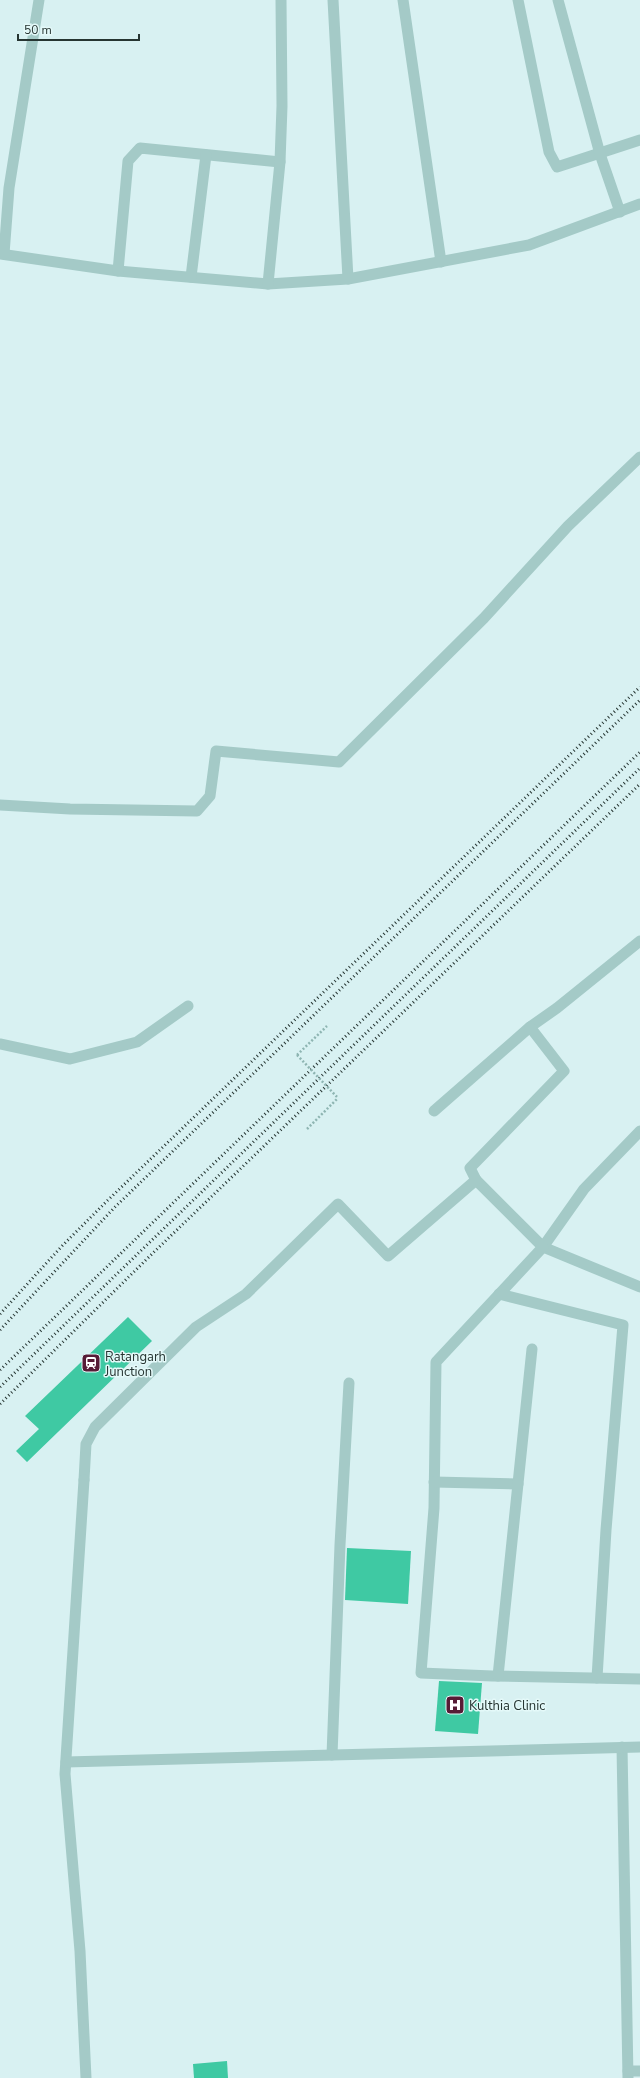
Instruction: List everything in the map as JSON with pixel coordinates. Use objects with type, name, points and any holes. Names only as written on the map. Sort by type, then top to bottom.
[{"type":"street","points":[[39,0],[9,188],[2,254],[118,271],[268,284],[348,280],[529,245],[640,204]]},
{"type":"street","points":[[268,284],[280,162],[282,106],[281,0]]},
{"type":"street","points":[[333,0],[348,280]]},
{"type":"street","points":[[403,0],[441,262]]},
{"type":"street","points":[[518,0],[549,152],[552,161],[557,167],[640,140]]},
{"type":"street","points":[[558,0],[600,154],[620,212]]},
{"type":"street","points":[[118,271],[128,162],[133,154],[140,148],[280,162]]},
{"type":"street","points":[[191,277],[206,155]]},
{"type":"street","points":[[0,805],[70,809],[197,811],[210,796],[216,751],[339,762],[484,618],[568,526],[640,458]]},
{"type":"street","points":[[434,1111],[530,1027],[557,1008],[640,941]]},
{"type":"street","points":[[0,1044],[70,1059],[137,1042],[188,1006]]},
{"type":"street","points":[[530,1027],[564,1071],[470,1168],[476,1180],[543,1247],[640,1287]]},
{"type":"street","points":[[640,1131],[584,1189],[543,1247],[436,1362],[434,1482],[421,1673],[640,1679]]},
{"type":"street","points":[[86,2078],[80,1951],[65,1774],[86,1444],[95,1427],[196,1327],[246,1294],[338,1204],[388,1256],[476,1180]]},
{"type":"street","points":[[499,1294],[623,1325],[606,1530],[597,1678]]},
{"type":"street","points":[[498,1676],[526,1422],[532,1349]]},
{"type":"street","points":[[332,1755],[340,1545],[349,1383]]},
{"type":"street","points":[[434,1482],[518,1484]]},
{"type":"street","points":[[622,1747],[628,2074],[640,2071]]},
{"type":"street","points":[[66,1762],[640,1747]]},
{"type":"path","points":[[307,1129],[338,1098],[297,1055],[326,1026]]},
{"type":"building","points":[[128,1317],[152,1341],[27,1462],[16,1451],[39,1429],[25,1416]]},
{"type":"building","points":[[347,1548],[411,1551],[408,1604],[345,1600]]},
{"type":"building","points":[[439,1681],[482,1683],[478,1734],[435,1731]]},
{"type":"building","points":[[227,2061],[228,2078],[194,2078],[193,2064]]},
{"type":"railway","points":[[0,1314],[62,1246],[107,1201],[640,687]]},
{"type":"railway","points":[[0,1330],[114,1208],[640,700]]},
{"type":"railway","points":[[0,1370],[640,752]]},
{"type":"railway","points":[[0,1387],[640,768]]},
{"type":"railway","points":[[0,1404],[154,1252],[640,784]]},
{"type":"place","name":"Ratangarh Junction","points":[[91,1363]]},
{"type":"place","name":"Kulthia Clinic","points":[[455,1705]]}]
